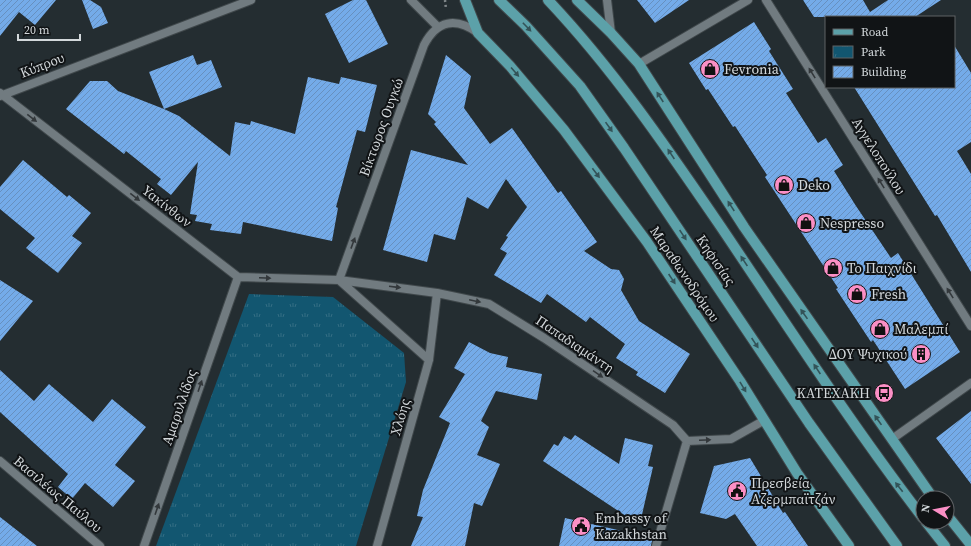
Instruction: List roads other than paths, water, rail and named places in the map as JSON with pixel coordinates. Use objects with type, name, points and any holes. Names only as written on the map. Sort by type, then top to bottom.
[{"type":"main road","points":[[465,0],[478,33]]},
{"type":"main road","name":"Κηφισίας","points":[[499,0],[526,26],[580,86],[624,148],[809,422],[897,546]]},
{"type":"main road","name":"Κηφισίας","points":[[548,0],[603,61],[652,125],[840,404],[915,507]]},
{"type":"main road","points":[[577,0],[612,33],[639,64],[744,227],[927,490]]},
{"type":"main road","name":"Μαραθωνοδρόμου","points":[[478,33],[542,103],[642,236],[709,335],[797,473],[849,546]]},
{"type":"main road","points":[[955,525],[971,545]]},
{"type":"main road","points":[[932,530],[944,546]]},
{"type":"street","name":"Κύπρου","points":[[0,94],[251,0]]},
{"type":"street","points":[[411,0],[438,27],[448,24],[459,24],[470,27],[478,33]]},
{"type":"street","points":[[607,0],[612,33]]},
{"type":"street","points":[[639,64],[748,0]]},
{"type":"street","name":"Αγγελοπούλου","points":[[766,0],[971,326]]},
{"type":"street","name":"Βίκτωρος Ουγκώ","points":[[339,280],[424,45],[431,33],[438,27]]},
{"type":"street","name":"Υακίνθων","points":[[0,94],[238,277]]},
{"type":"street","points":[[238,277],[339,280],[437,293]]},
{"type":"street","name":"Αμαρυλλίδος","points":[[144,546],[238,277]]},
{"type":"street","points":[[339,280],[429,360]]},
{"type":"street","name":"Χλόης","points":[[377,546],[429,360],[437,293]]},
{"type":"street","name":"Παπαδιαμάντη","points":[[437,293],[489,304],[544,338],[673,425],[687,441]]},
{"type":"street","points":[[892,439],[971,383]]},
{"type":"street","points":[[656,546],[687,441],[730,439],[764,421]]},
{"type":"street","name":"Βασιλέως Παύλου","points":[[0,461],[100,546]]},
{"type":"place","name":"Fevronia","points":[[710,69]]},
{"type":"place","name":"Deko","points":[[784,185]]},
{"type":"place","name":"Nespresso","points":[[806,223]]},
{"type":"place","name":"Το Παιχνίδι","points":[[833,268]]},
{"type":"place","name":"Fresh","points":[[857,294]]},
{"type":"place","name":"Μαλεμπί","points":[[880,329]]},
{"type":"place","name":"ΔΟΥ Ψυχικού","points":[[921,354]]},
{"type":"place","name":"ΚΑΤΕΧΑΚΗ","points":[[884,393]]},
{"type":"place","name":"Πρεσβεία Αζερμπαϊτζάν","points":[[737,491]]},
{"type":"place","name":"Embassy of Kazakhstan","points":[[581,526]]}]
